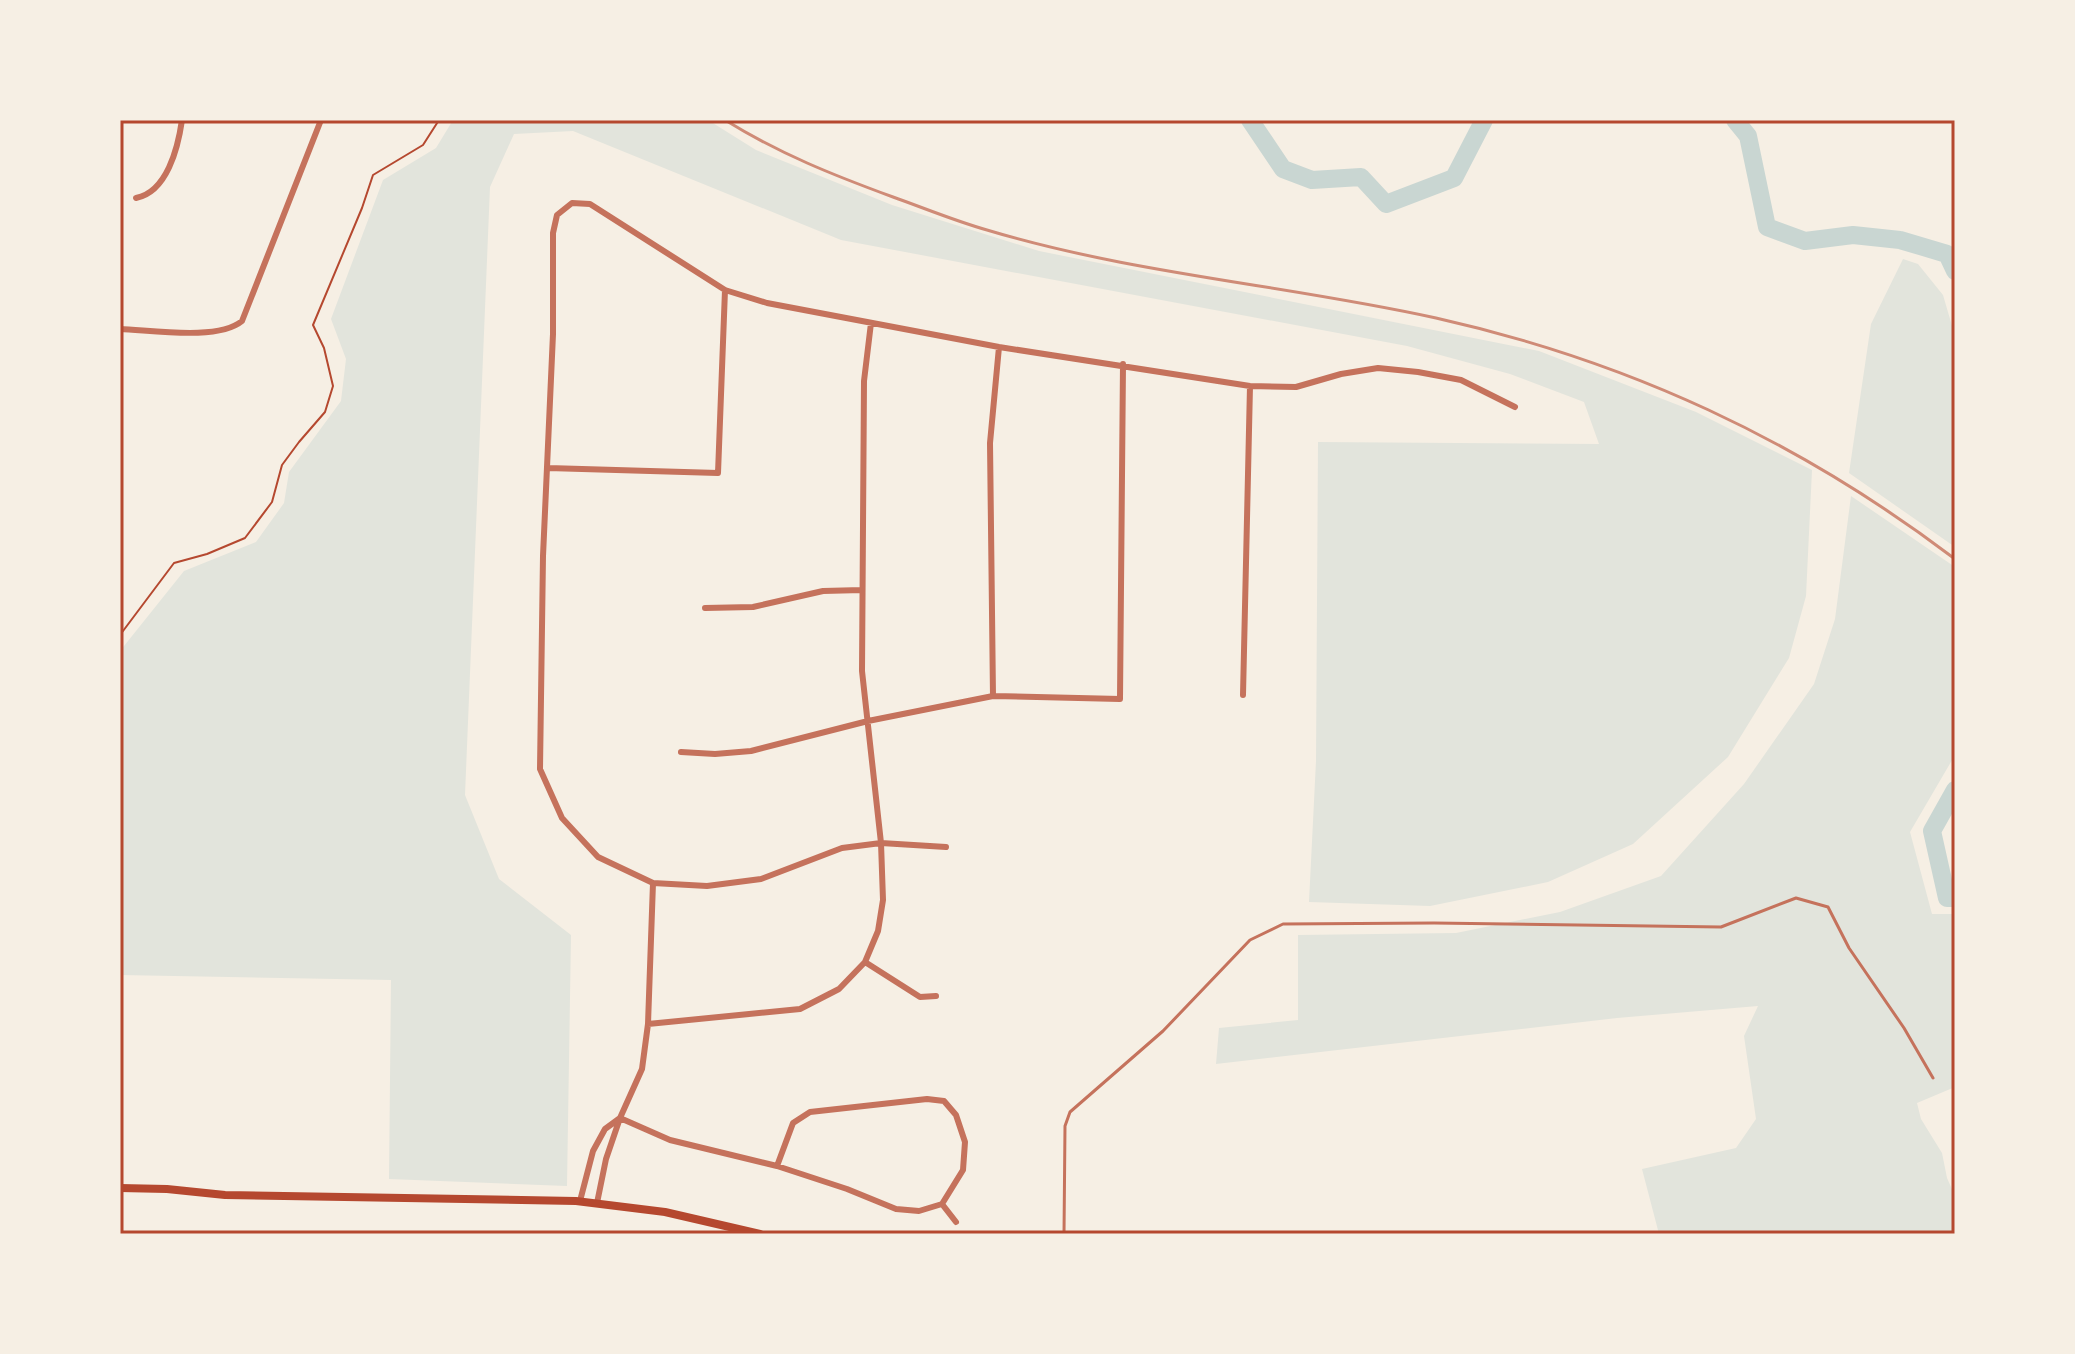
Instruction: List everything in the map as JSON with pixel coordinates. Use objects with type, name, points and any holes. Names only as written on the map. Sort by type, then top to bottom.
[{"type":"main road","points":[[120,1188],[225,1195],[580,1201],[665,1212],[760,1234]]},
{"type":"street","points":[[136,198],[151,193],[164,176],[176,150],[182,120]]},
{"type":"street","points":[[120,329],[211,332],[231,329],[242,321],[321,120]]},
{"type":"street","points":[[946,847],[881,843],[842,848],[761,879],[707,886],[653,883],[598,857],[562,818],[540,769],[543,556],[553,334],[553,233],[557,215],[572,203],[590,204],[725,290],[767,303],[999,347],[1250,386],[1296,387],[1341,374],[1378,368],[1418,372],[1461,380],[1515,407]]},
{"type":"street","points":[[548,468],[718,473],[725,290]]},
{"type":"street","points":[[648,1024],[800,1009],[839,989],[865,962],[878,931],[883,900],[881,843],[862,671],[864,381],[871,323]]},
{"type":"street","points":[[993,696],[990,443],[999,347]]},
{"type":"street","points":[[681,752],[715,754],[751,751],[868,721],[993,696],[1120,699],[1123,364]]},
{"type":"street","points":[[1243,695],[1250,386]]},
{"type":"street","points":[[705,608],[753,607],[823,591],[862,590]]},
{"type":"street","points":[[597,1203],[606,1159],[642,1069],[648,1024],[653,883]]},
{"type":"street","points":[[865,962],[920,997],[936,996]]},
{"type":"street","points":[[620,1118],[670,1140],[777,1166],[896,1209],[919,1211],[942,1204],[963,1170],[965,1142],[956,1115],[944,1101],[927,1099],[810,1112],[793,1123],[777,1166]]},
{"type":"street","points":[[580,1201],[593,1151],[605,1129],[620,1118]]},
{"type":"street","points":[[942,1204],[956,1222]]},
{"type":"lane","points":[[1064,1234],[1065,1126],[1070,1112],[1163,1031],[1250,940],[1283,924],[1721,927],[1796,898],[1828,907],[1849,948],[1904,1028],[1933,1078]]},
{"type":"path","points":[[120,635],[174,563],[207,554],[245,538],[272,502],[282,465],[325,412],[333,386],[324,348],[313,325],[373,175],[423,145],[439,120]]},
{"type":"path","points":[[1783,120],[1790,120]]},
{"type":"shaded area","points":[[453,120],[708,120],[756,150],[892,205],[1039,251],[1539,351],[1696,412],[1812,470],[1806,596],[1789,658],[1728,757],[1633,844],[1548,882],[1430,906],[1309,902],[1316,761],[1318,442],[1599,444],[1584,402],[1510,374],[1407,346],[841,240],[573,131],[514,134],[490,187],[465,795],[499,879],[571,935],[567,1186],[389,1179],[391,980],[120,975],[120,651],[184,571],[256,542],[284,503],[289,472],[341,401],[346,359],[331,319],[383,180],[436,148]]},
{"type":"shaded area","points":[[1903,259],[1918,264],[1943,295],[1955,336],[1955,547],[1849,473],[1871,324]]},
{"type":"shaded area","points":[[1851,496],[1955,567],[1955,755],[1910,832],[1932,914],[1955,914],[1955,1087],[1917,1103],[1921,1119],[1942,1153],[1947,1178],[1955,1196],[1955,1234],[1659,1234],[1642,1169],[1736,1148],[1756,1119],[1744,1036],[1758,1006],[1617,1018],[1216,1064],[1219,1028],[1298,1020],[1298,935],[1456,933],[1560,912],[1661,876],[1744,784],[1814,684],[1835,619]]},
{"type":"waterway","points":[[1250,120],[1283,169],[1312,180],[1361,177],[1386,204],[1454,178],[1484,120]]},
{"type":"waterway","points":[[1735,120],[1748,136],[1767,227],[1805,241],[1853,235],[1900,240],[1947,254],[1955,271]]},
{"type":"waterway","points":[[1955,790],[1932,831],[1947,898],[1955,898]]},
{"type":"railway","points":[[725,120],[787,154],[828,172],[987,230],[1098,258],[1436,318],[1576,357],[1709,410],[1772,442],[1835,477],[1955,559]]}]
